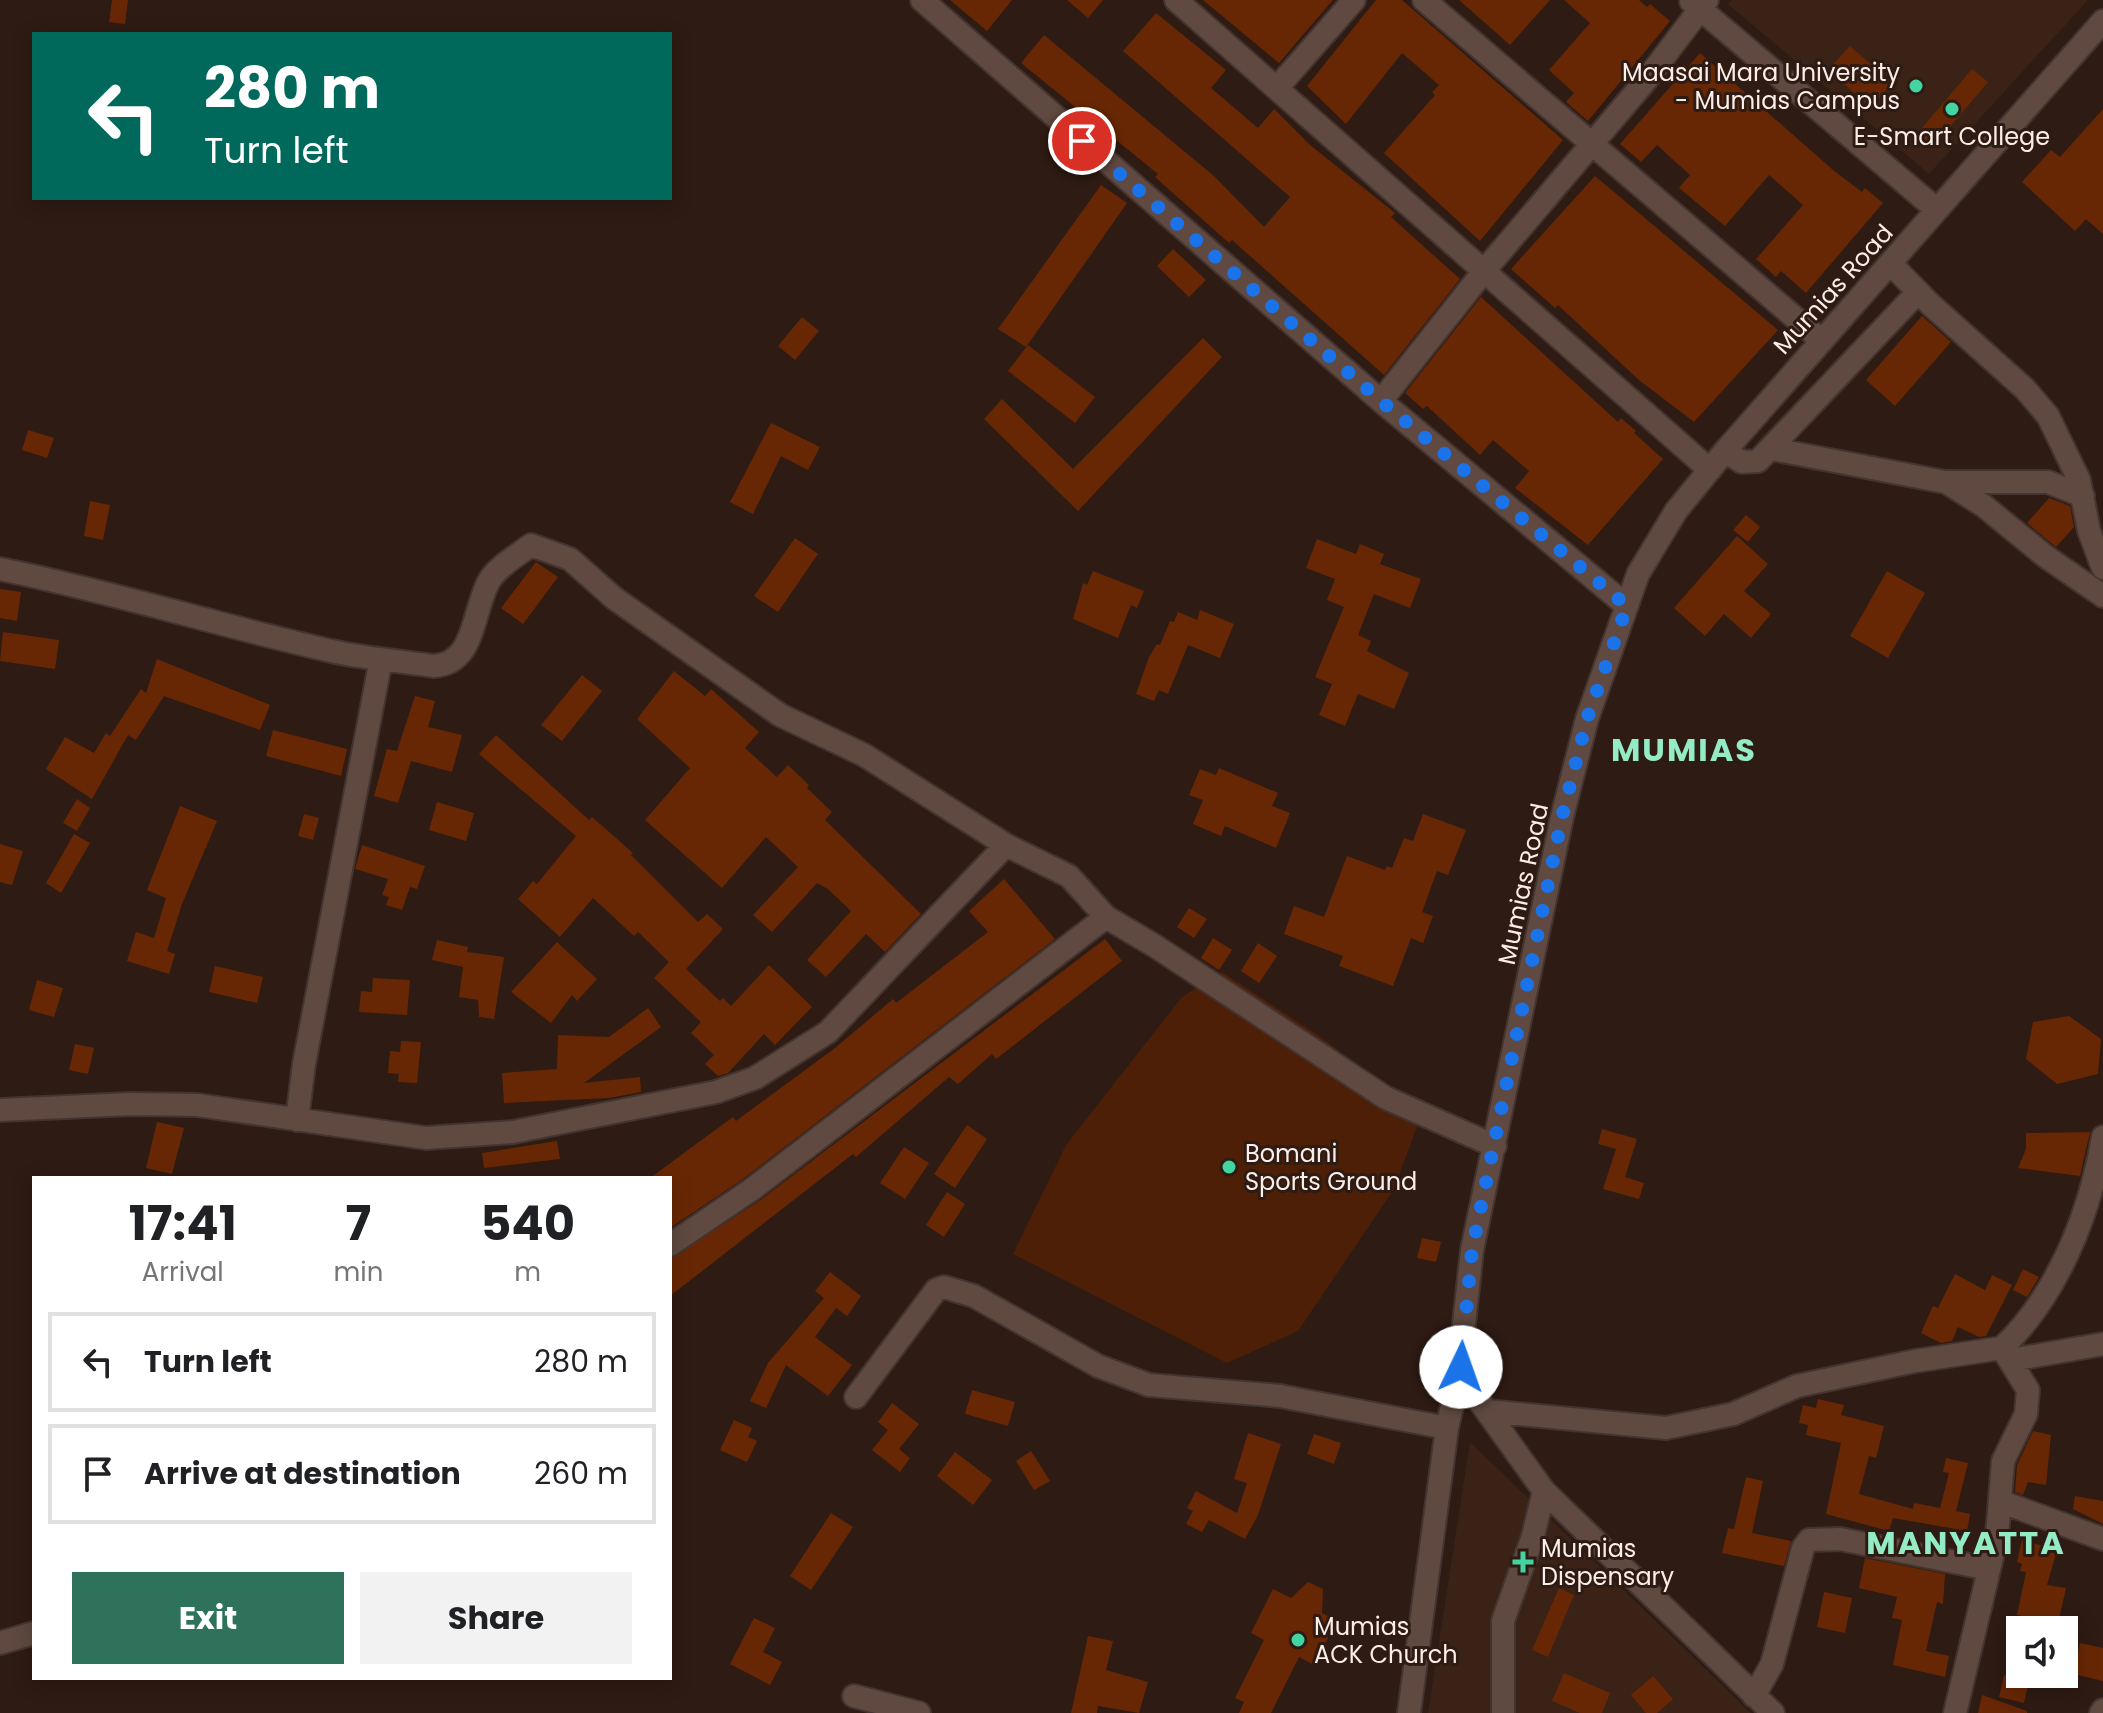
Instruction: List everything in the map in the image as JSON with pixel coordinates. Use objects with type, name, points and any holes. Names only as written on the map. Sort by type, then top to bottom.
[{"type":"street","points":[[922,0],[1381,401],[1627,606]]},
{"type":"street","points":[[1176,0],[1710,470]]},
{"type":"street","points":[[1277,88],[1354,0]]},
{"type":"street","points":[[1424,0],[1821,340]]},
{"type":"street","points":[[1381,401],[1484,271],[1647,79],[1699,3],[1937,210]]},
{"type":"street","name":"Mumias Road","points":[[1409,1713],[1447,1428],[1461,1367],[1472,1250],[1562,817],[1587,719],[1638,574],[1659,536],[1725,451],[2103,21]]},
{"type":"street","points":[[1891,264],[2025,389],[2048,416],[2070,458],[2083,496],[2089,531],[2103,568]]},
{"type":"street","points":[[1725,451],[1752,464],[1772,449],[1918,292]]},
{"type":"street","points":[[1772,449],[1945,482],[2048,482],[2083,496]]},
{"type":"street","points":[[1945,482],[1984,506],[2045,556],[2103,596]]},
{"type":"street","points":[[0,569],[145,601],[200,620],[340,653],[448,666],[462,655],[489,580],[531,545],[570,559],[614,598],[780,715],[864,755],[1006,845],[1069,876],[1106,917],[1386,1098],[1495,1146]]},
{"type":"street","points":[[297,1120],[307,1050],[381,659]]},
{"type":"street","points":[[0,1110],[131,1104],[197,1105],[426,1138],[513,1132],[665,1105],[755,1078],[828,1032],[1006,845]]},
{"type":"street","points":[[672,1244],[751,1190],[1106,917]]},
{"type":"street","points":[[2006,1354],[2048,1291],[2083,1214],[2103,1137]]},
{"type":"street","points":[[856,1397],[936,1290],[944,1287],[974,1296],[1098,1366],[1149,1385],[1280,1396],[1447,1428]]},
{"type":"street","points":[[1487,1411],[1666,1428],[1733,1414],[1808,1383],[2006,1354],[2103,1344]]},
{"type":"street","points":[[1955,1713],[2002,1502],[2003,1461],[2026,1414],[2028,1390],[2006,1354]]},
{"type":"street","points":[[1461,1367],[1487,1411],[1544,1491],[1773,1713]]},
{"type":"street","points":[[1503,1713],[1503,1621],[1533,1536],[1544,1491]]},
{"type":"street","points":[[2002,1502],[2103,1539]]},
{"type":"street","points":[[1754,1696],[1772,1664],[1803,1548],[1809,1540],[1840,1539],[1989,1569]]},
{"type":"street","points":[[0,1643],[32,1634]]},
{"type":"street","points":[[854,1696],[919,1713]]},
{"type":"shaded area","name":"Maasai Mara University - Mumias Campus","points":[[1732,0],[2088,0],[1929,174],[1728,4]]},
{"type":"shaded area","name":"Bomani Sports Ground","points":[[1222,972],[1318,1035],[1422,1113],[1394,1189],[1298,1331],[1227,1363],[1013,1254],[1066,1145],[1182,997]]},
{"type":"shaded area","name":"Mumias Dispensary","points":[[1470,1442],[1751,1713],[1428,1713]]},
{"type":"building","points":[[112,0],[128,0],[125,24],[109,22]]},
{"type":"building","points":[[950,0],[1012,0],[987,31]]},
{"type":"building","points":[[1067,0],[1103,0],[1088,18]]},
{"type":"building","points":[[1203,0],[1333,0],[1279,63]]},
{"type":"building","points":[[1376,0],[1402,0],[1563,140],[1480,241],[1384,153],[1435,95],[1432,92],[1439,85],[1402,53],[1346,124],[1307,86]]},
{"type":"building","points":[[1459,0],[1550,0],[1510,45]]},
{"type":"building","points":[[1564,0],[1639,0],[1647,7],[1650,4],[1670,21],[1588,121],[1566,102],[1574,93],[1549,70],[1590,23]]},
{"type":"building","points":[[1156,13],[1226,70],[1211,88],[1258,128],[1274,109],[1310,145],[1395,213],[1391,217],[1460,279],[1384,375],[1232,240],[1229,243],[1155,177],[1158,174],[1021,63],[1044,35],[1214,176],[1264,227],[1290,197],[1123,51]]},
{"type":"building","points":[[1850,46],[1892,83],[1871,108],[1828,70]]},
{"type":"building","points":[[1700,53],[1833,170],[1862,192],[1865,188],[1883,203],[1806,293],[1781,271],[1776,277],[1756,259],[1803,205],[1769,175],[1725,226],[1679,188],[1690,175],[1657,145],[1641,162],[1620,144]]},
{"type":"building","name":"E-Smart College","points":[[1972,69],[1988,82],[1932,148],[1916,135]]},
{"type":"building","points":[[2103,109],[2103,234],[2086,219],[2075,231],[2022,182],[2051,150],[2060,157]]},
{"type":"building","points":[[1595,176],[1778,330],[1694,422],[1639,380],[1558,305],[1555,308],[1511,269]]},
{"type":"building","points":[[1101,185],[1127,203],[1026,347],[998,329]]},
{"type":"building","points":[[1173,249],[1206,280],[1189,297],[1157,266]]},
{"type":"building","points":[[1481,297],[1618,422],[1621,418],[1636,431],[1634,433],[1663,459],[1588,545],[1515,488],[1529,471],[1493,440],[1480,455],[1427,406],[1423,409],[1405,393]]},
{"type":"building","points":[[1922,316],[1951,342],[1895,406],[1866,380]]},
{"type":"building","points":[[802,317],[819,331],[795,360],[778,346]]},
{"type":"building","points":[[1203,338],[1222,357],[1078,511],[984,419],[1002,399],[1073,469]]},
{"type":"building","points":[[1028,345],[1095,397],[1075,423],[1008,371]]},
{"type":"building","points":[[771,423],[820,447],[808,470],[781,456],[753,514],[730,502]]},
{"type":"building","points":[[28,430],[54,438],[47,458],[22,450]]},
{"type":"building","points":[[2049,498],[2070,506],[2074,527],[2056,547],[2027,523]]},
{"type":"building","points":[[90,501],[110,505],[103,540],[84,536]]},
{"type":"building","points":[[1746,515],[1760,527],[1748,542],[1733,530]]},
{"type":"building","points":[[1737,536],[1768,564],[1744,591],[1771,614],[1751,638],[1724,614],[1705,636],[1674,608]]},
{"type":"building","points":[[795,538],[818,554],[778,612],[754,596]]},
{"type":"building","points":[[1317,539],[1356,554],[1360,544],[1384,554],[1380,564],[1421,579],[1410,608],[1374,594],[1358,635],[1371,641],[1367,651],[1409,673],[1394,709],[1358,694],[1345,726],[1319,715],[1332,684],[1315,677],[1344,607],[1327,600],[1335,579],[1306,568]]},
{"type":"building","points":[[536,562],[558,577],[523,624],[501,608]]},
{"type":"building","points":[[1093,571],[1144,591],[1137,608],[1131,605],[1118,638],[1073,619],[1083,583],[1087,585]]},
{"type":"building","points":[[1887,571],[1925,593],[1888,658],[1850,636]]},
{"type":"building","points":[[0,589],[21,592],[17,621],[0,618]]},
{"type":"building","points":[[1200,610],[1234,624],[1220,658],[1188,645],[1168,694],[1159,690],[1154,701],[1136,694],[1149,657],[1157,644],[1160,645],[1170,621],[1174,622],[1178,612],[1197,620]]},
{"type":"building","points":[[3,632],[59,640],[55,669],[0,661]]},
{"type":"building","points":[[157,659],[270,705],[260,730],[164,696],[136,740],[128,735],[92,799],[46,769],[65,737],[94,753],[106,733],[110,736],[141,689],[146,693]]},
{"type":"building","points":[[674,671],[705,696],[711,689],[759,732],[745,748],[777,777],[788,765],[832,812],[825,820],[921,914],[885,952],[866,934],[826,977],[807,960],[851,911],[828,889],[817,883],[772,932],[753,915],[798,867],[766,837],[722,888],[645,820],[690,768],[637,719]]},
{"type":"building","points":[[582,675],[602,691],[562,741],[541,725]]},
{"type":"building","points":[[415,696],[435,701],[428,727],[462,735],[452,772],[411,761],[398,803],[374,796],[387,749],[397,751]]},
{"type":"building","points":[[273,730],[347,749],[341,776],[266,756]]},
{"type":"building","points":[[496,735],[589,820],[592,817],[633,853],[631,855],[698,922],[707,914],[723,929],[686,969],[720,1001],[723,998],[731,1006],[769,965],[812,1007],[775,1045],[764,1034],[728,1073],[718,1076],[705,1064],[714,1055],[691,1033],[701,1022],[654,978],[669,962],[638,932],[634,936],[593,898],[560,937],[518,899],[533,881],[537,884],[576,836],[479,754]]},
{"type":"building","points":[[1219,768],[1278,793],[1272,806],[1290,813],[1276,848],[1225,826],[1221,836],[1193,824],[1203,800],[1189,795],[1200,769],[1216,775]]},
{"type":"building","points":[[77,799],[90,808],[77,831],[63,823]]},
{"type":"building","points":[[437,802],[474,813],[466,841],[429,830]]},
{"type":"building","points":[[180,806],[217,821],[182,904],[167,951],[175,954],[169,974],[127,961],[136,932],[154,938],[166,898],[147,890]]},
{"type":"building","points":[[304,814],[319,818],[313,840],[298,836]]},
{"type":"building","points":[[1423,814],[1466,830],[1448,875],[1437,871],[1422,912],[1433,916],[1423,943],[1411,938],[1393,986],[1339,966],[1343,956],[1284,934],[1294,906],[1324,917],[1347,856],[1385,870],[1387,866],[1392,868],[1404,838],[1413,841]]},
{"type":"building","points":[[74,834],[90,843],[61,893],[46,883]]},
{"type":"building","points":[[0,844],[23,851],[12,885],[0,882]]},
{"type":"building","points":[[362,845],[425,866],[417,889],[410,887],[402,910],[386,905],[389,897],[382,895],[388,879],[355,869]]},
{"type":"building","points":[[1004,879],[1055,939],[743,1179],[672,1227],[672,1176],[653,1176],[733,1117],[736,1121],[835,1048],[893,999],[896,1003],[988,932],[969,911]]},
{"type":"building","points":[[1189,908],[1207,919],[1194,938],[1177,927]]},
{"type":"building","points":[[1213,938],[1232,950],[1219,970],[1201,958]]},
{"type":"building","points":[[1105,939],[1122,961],[996,1059],[992,1054],[958,1084],[949,1077],[856,1157],[853,1154],[672,1294],[672,1258],[759,1201]]},
{"type":"building","points":[[437,940],[468,947],[467,952],[504,957],[494,1019],[479,1017],[478,1000],[459,997],[463,967],[432,960]]},
{"type":"building","points":[[557,942],[597,979],[577,1001],[572,995],[551,1023],[511,992]]},
{"type":"building","points":[[1258,943],[1277,956],[1259,983],[1241,971]]},
{"type":"building","points":[[215,966],[263,977],[257,1003],[209,992]]},
{"type":"building","points":[[373,978],[410,980],[407,1015],[359,1012],[361,991],[372,992]]},
{"type":"building","points":[[37,980],[63,988],[54,1017],[29,1010]]},
{"type":"building","points":[[648,1008],[661,1027],[584,1083],[640,1077],[641,1092],[609,1098],[504,1103],[502,1073],[557,1069],[558,1035],[609,1037]]},
{"type":"building","points":[[2069,1016],[2101,1039],[2098,1074],[2057,1084],[2026,1059],[2033,1022]]},
{"type":"building","points":[[401,1041],[421,1042],[417,1083],[398,1082],[399,1074],[388,1073],[390,1051],[400,1052]]},
{"type":"building","points":[[75,1044],[94,1048],[88,1074],[69,1070]]},
{"type":"building","points":[[157,1122],[184,1128],[172,1174],[146,1168]]},
{"type":"building","points":[[967,1125],[987,1139],[955,1188],[934,1174]]},
{"type":"building","points":[[1602,1129],[1637,1139],[1625,1177],[1644,1183],[1639,1199],[1603,1189],[1616,1149],[1598,1144]]},
{"type":"building","points":[[2090,1132],[2080,1176],[2018,1168],[2026,1149],[2026,1133]]},
{"type":"building","points":[[557,1141],[560,1159],[484,1168],[482,1153]]},
{"type":"building","points":[[904,1147],[929,1163],[905,1199],[880,1183]]},
{"type":"building","points":[[947,1192],[965,1204],[944,1237],[926,1225]]},
{"type":"building","points":[[1422,1238],[1441,1242],[1436,1262],[1417,1258]]},
{"type":"building","points":[[2023,1269],[2039,1277],[2027,1297],[2013,1290]]},
{"type":"building","points":[[830,1272],[861,1296],[847,1316],[836,1308],[815,1337],[852,1365],[828,1396],[786,1365],[766,1408],[750,1401],[768,1363],[824,1298],[815,1291]]},
{"type":"building","points":[[1955,1274],[1985,1290],[1992,1275],[2012,1285],[1986,1336],[1979,1337],[1958,1327],[1952,1341],[1941,1343],[1921,1333],[1933,1306],[1938,1308]]},
{"type":"building","points":[[972,1390],[1015,1402],[1008,1426],[965,1414]]},
{"type":"building","points":[[1818,1399],[1844,1405],[1841,1415],[1884,1426],[1876,1458],[1869,1456],[1859,1494],[1913,1509],[1914,1503],[1940,1508],[1949,1473],[1943,1472],[1946,1458],[1968,1463],[1956,1511],[1970,1514],[1967,1531],[1893,1518],[1889,1531],[1826,1514],[1841,1443],[1806,1435],[1808,1425],[1799,1423],[1803,1405],[1816,1408]]},
{"type":"building","points":[[892,1403],[919,1424],[899,1449],[910,1458],[900,1472],[872,1450],[888,1430],[878,1422]]},
{"type":"building","points":[[734,1420],[752,1428],[748,1437],[757,1441],[747,1462],[720,1450]]},
{"type":"building","points":[[2033,1431],[2051,1435],[2046,1485],[2028,1482],[2023,1495],[2015,1492],[2017,1465]]},
{"type":"building","points":[[1248,1433],[1281,1444],[1258,1515],[1245,1539],[1209,1520],[1202,1532],[1186,1524],[1193,1511],[1187,1508],[1196,1491],[1237,1513],[1247,1483],[1234,1479]]},
{"type":"building","points":[[1314,1434],[1341,1443],[1334,1464],[1307,1454]]},
{"type":"building","points":[[1031,1451],[1050,1481],[1034,1490],[1016,1461]]},
{"type":"building","points":[[955,1452],[992,1480],[973,1505],[937,1476]]},
{"type":"building","points":[[1746,1477],[1763,1481],[1752,1533],[1791,1541],[1784,1566],[1722,1553],[1728,1528],[1734,1529]]},
{"type":"building","points":[[2075,1496],[2103,1501],[2103,1524],[2073,1509]]},
{"type":"building","points":[[831,1513],[853,1527],[811,1590],[790,1576]]},
{"type":"building","points":[[2022,1540],[2057,1550],[2047,1585],[2066,1588],[2060,1616],[2017,1615],[2026,1572],[2020,1571],[2022,1564],[2017,1562]]},
{"type":"building","points":[[1865,1558],[1945,1574],[1943,1604],[1937,1602],[1926,1651],[1949,1656],[1945,1677],[1893,1665],[1902,1620],[1892,1618],[1897,1597],[1859,1588]]},
{"type":"building","points":[[1308,1582],[1323,1589],[1322,1613],[1337,1621],[1314,1665],[1299,1657],[1271,1713],[1239,1713],[1244,1702],[1235,1698],[1264,1640],[1251,1633],[1273,1589],[1291,1598]]},
{"type":"building","points":[[1559,1588],[1574,1595],[1548,1657],[1532,1650]]},
{"type":"building","points":[[1824,1592],[1852,1598],[1845,1633],[1817,1627]]},
{"type":"building","points":[[754,1618],[775,1628],[763,1652],[782,1662],[770,1685],[730,1664]]},
{"type":"building","points":[[1088,1636],[1113,1641],[1106,1670],[1148,1682],[1139,1713],[1098,1706],[1097,1713],[1071,1713]]},
{"type":"building","points":[[2080,1643],[2103,1648],[2103,1681],[2078,1675]]},
{"type":"building","points":[[1564,1673],[1610,1693],[1602,1713],[1580,1713],[1552,1701]]},
{"type":"building","points":[[2004,1675],[2006,1688],[2027,1688],[2024,1703],[1999,1697]]},
{"type":"building","points":[[1653,1676],[1673,1699],[1657,1713],[1646,1713],[1631,1695]]},
{"type":"building","points":[[1982,1695],[2027,1711],[2027,1713],[1978,1713]]},
{"type":"place","name":"Maasai Mara University - Mumias Campus","points":[[1916,86]]},
{"type":"place","name":"E-Smart College","points":[[1952,109]]},
{"type":"place","name":"Bomani Sports Ground","points":[[1229,1167]]},
{"type":"place","name":"Mumias Dispensary","points":[[1523,1562]]},
{"type":"place","name":"Mumias ACK Church","points":[[1298,1640]]},
{"type":"district","name":"MUMIAS","points":[[1684,749]]},
{"type":"district","name":"MANYATTA","points":[[1966,1542]]},
{"type":"route","points":[[1082,141],[1381,401],[1627,606],[1587,719],[1562,817],[1472,1250],[1460,1348],[1461,1367]]}]
